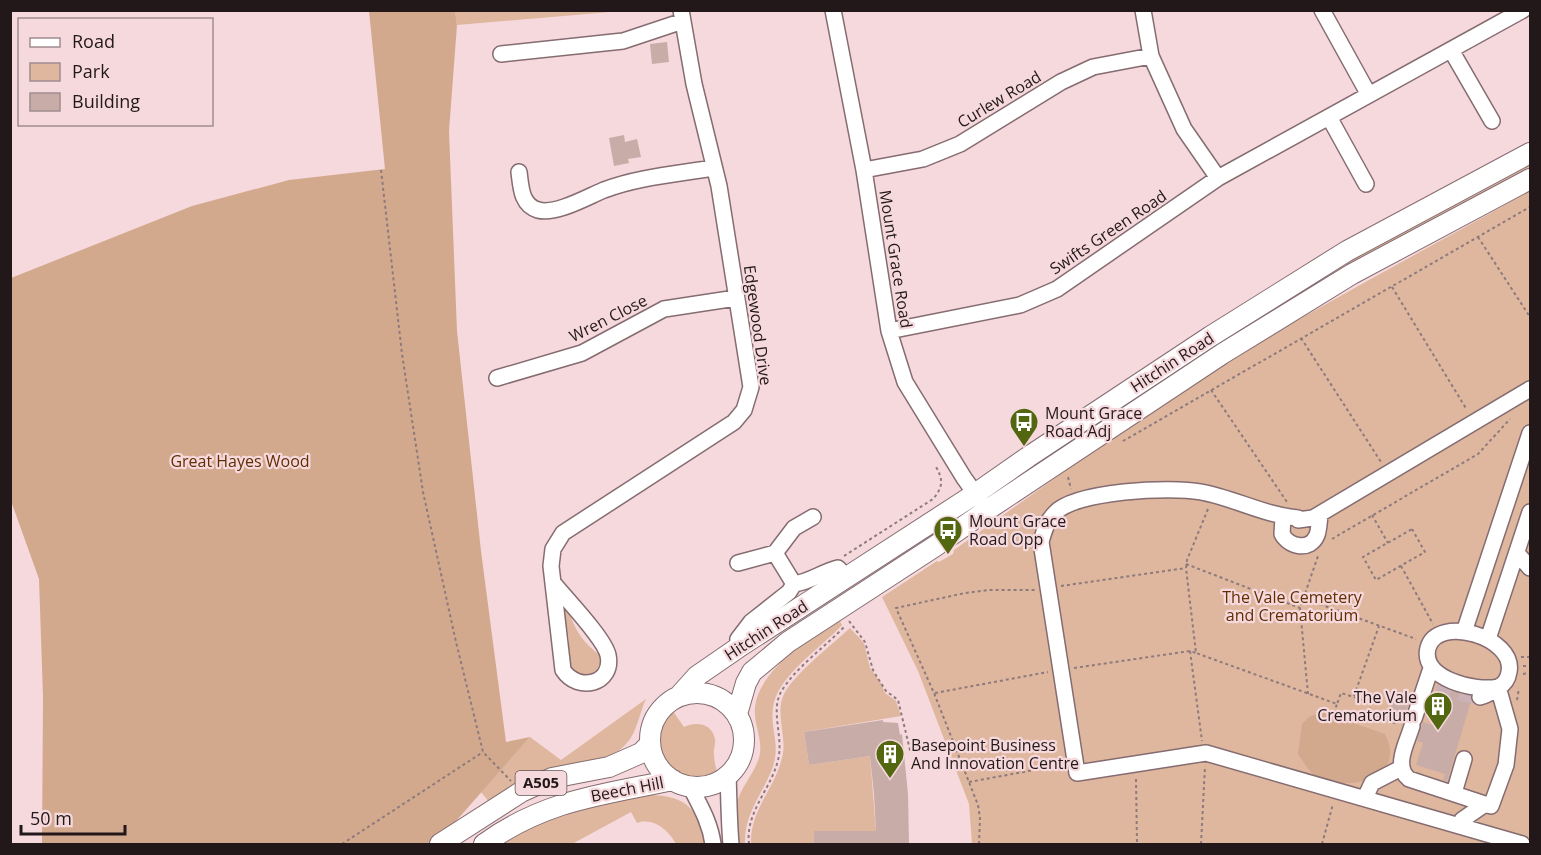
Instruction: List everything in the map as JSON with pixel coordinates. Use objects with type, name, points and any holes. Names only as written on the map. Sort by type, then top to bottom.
[{"type":"main road","name":"Hitchin Road","points":[[679,696],[697,676],[742,645],[975,494],[1201,343],[1347,250],[1530,153]]},
{"type":"main road","name":"Hitchin Road","points":[[737,714],[746,683],[762,662],[788,642],[1222,354],[1352,274],[1530,179]]},
{"type":"main road","points":[[681,783],[657,765],[650,744],[654,720],[660,710],[679,696],[692,693],[705,693],[717,697],[728,704],[741,722],[745,742],[740,761],[728,776]]},
{"type":"main road","name":"Beech Hill","points":[[440,844],[521,792],[552,778],[609,767],[641,753],[650,744]]},
{"type":"main road","name":"A505","points":[[681,783],[710,786],[728,776]]},
{"type":"main road","name":"Beech Hill","points":[[484,844],[525,819],[562,804],[588,797],[681,783]]},
{"type":"street","name":"Mount Grace Road","points":[[833,10],[864,170],[889,331],[905,382],[964,478],[987,510]]},
{"type":"street","points":[[1143,10],[1151,56],[1184,129],[1218,178]]},
{"type":"street","points":[[1322,10],[1369,95]]},
{"type":"street","name":"Swifts Green Road","points":[[889,331],[1020,305],[1058,289],[1218,178],[1523,10]]},
{"type":"street","points":[[501,54],[518,45],[623,41],[682,16]]},
{"type":"street","name":"Edgewood Drive","points":[[555,585],[594,632],[608,656],[608,668],[603,677],[595,682],[582,684],[573,681],[563,670],[551,566],[553,549],[563,533],[734,422],[744,410],[752,387],[719,186],[694,84],[682,16]]},
{"type":"street","points":[[1451,50],[1492,121]]},
{"type":"street","name":"Curlew Road","points":[[864,170],[923,159],[960,144],[1061,82],[1093,68],[1151,56]]},
{"type":"street","points":[[1329,117],[1366,184]]},
{"type":"street","points":[[519,172],[525,202],[533,208],[546,212],[637,180],[713,168]]},
{"type":"street","name":"Wren Close","points":[[497,378],[582,353],[664,309],[736,297]]},
{"type":"street","points":[[1522,844],[1205,753],[1077,773],[1041,542],[1044,528],[1055,512],[1073,501],[1154,489],[1213,495],[1298,520],[1320,516],[1530,389]]},
{"type":"street","points":[[1464,632],[1530,433]]},
{"type":"street","points":[[1488,639],[1530,512]]},
{"type":"street","points":[[1290,517],[1282,534],[1290,544],[1299,546],[1306,545],[1316,536],[1320,516]]},
{"type":"street","points":[[738,563],[775,553],[794,528],[813,517]]},
{"type":"street","points":[[775,553],[794,584]]},
{"type":"street","points":[[1517,553],[1530,568]]},
{"type":"street","points":[[742,645],[738,639],[751,622],[789,592],[794,584],[806,582],[824,572],[838,568],[846,577]]},
{"type":"street","points":[[1439,683],[1434,678],[1427,655],[1433,638],[1440,634],[1464,632],[1488,639],[1504,651],[1510,666],[1505,683],[1491,694],[1480,697]]},
{"type":"street","points":[[1431,668],[1446,678],[1464,685],[1498,687]]},
{"type":"street","points":[[1431,668],[1412,726],[1401,768],[1403,774],[1409,779],[1491,806],[1506,765],[1510,729],[1498,687]]},
{"type":"street","points":[[1454,793],[1464,759]]},
{"type":"street","points":[[1365,798],[1372,783],[1401,768]]},
{"type":"street","points":[[728,776],[731,844]]},
{"type":"street","points":[[681,783],[705,814],[713,844]]},
{"type":"street","points":[[1460,826],[1462,820],[1485,804]]},
{"type":"path","points":[[381,170],[402,354],[423,492],[456,642],[483,752],[521,792]]},
{"type":"path","points":[[1119,444],[1530,207]]},
{"type":"path","points":[[1478,237],[1530,316]]},
{"type":"path","points":[[1392,287],[1475,422]]},
{"type":"path","points":[[1301,338],[1389,474]]},
{"type":"path","points":[[1211,390],[1290,517]]},
{"type":"path","points":[[1323,544],[1478,454],[1513,416]]},
{"type":"path","points":[[837,559],[933,499],[942,485],[935,465]]},
{"type":"path","points":[[1067,474],[1073,501]]},
{"type":"path","points":[[1213,495],[1186,566],[1196,653],[1337,704]]},
{"type":"path","points":[[1372,515],[1388,543]]},
{"type":"path","points":[[1412,529],[1425,552],[1401,566],[1376,580],[1363,557],[1412,529]]},
{"type":"path","points":[[1309,694],[1300,608],[1319,555]]},
{"type":"path","points":[[980,844],[978,805],[934,693],[896,609],[981,591],[1047,588],[1186,566],[1300,608]]},
{"type":"path","points":[[1401,566],[1434,626]]},
{"type":"path","points":[[1303,598],[1420,640]]},
{"type":"path","points":[[749,844],[750,822],[760,796],[774,774],[779,755],[777,708],[780,693],[794,674],[849,622],[865,642],[877,677],[886,691],[898,700],[910,750],[917,749]]},
{"type":"path","points":[[1353,697],[1379,626]]},
{"type":"path","points":[[1190,651],[1205,753],[1201,844]]},
{"type":"path","points":[[1510,729],[1522,674],[1521,656],[1530,657]]},
{"type":"path","points":[[1523,666],[1530,666]]},
{"type":"path","points":[[1522,674],[1530,673]]},
{"type":"path","points":[[1341,693],[1372,703],[1365,723],[1334,712],[1337,704],[1341,693]]},
{"type":"path","points":[[1369,714],[1398,724],[1397,728],[1412,726]]},
{"type":"path","points":[[342,844],[483,752]]},
{"type":"path","points":[[969,782],[1076,763]]},
{"type":"path","points":[[1136,764],[1137,844]]},
{"type":"path","points":[[1322,844],[1337,790]]},
{"type":"green space","points":[[455,10],[622,11],[457,25]]},
{"type":"green space","name":"Great Hayes Wood","points":[[369,11],[455,11],[457,25],[449,131],[457,331],[481,551],[506,742],[530,737],[449,829],[429,844],[42,844],[43,697],[39,579],[11,501],[11,278],[192,206],[289,180],[385,169]]},
{"type":"green space","points":[[1530,161],[1530,173],[1060,450],[1005,485],[1004,482],[1126,401],[1343,263]]},
{"type":"green space","name":"The Vale Cemetery and Crematorium","points":[[1530,191],[1530,844],[972,844],[969,804],[918,671],[882,597],[937,561],[953,554],[954,550],[1090,453],[1230,360]]},
{"type":"green space","points":[[562,604],[566,605],[583,639],[601,656],[599,669],[591,676],[582,678],[569,667],[569,639]]},
{"type":"green space","points":[[839,619],[842,625],[791,674],[776,696],[773,708],[776,746],[774,762],[747,824],[745,844],[739,844],[736,819],[738,800],[760,753],[755,718],[759,693],[766,680],[788,656]]},
{"type":"green space","points":[[850,628],[864,643],[870,668],[885,693],[896,701],[901,716],[804,732],[809,765],[870,756],[876,831],[814,831],[814,844],[751,844],[755,819],[775,777],[783,753],[780,709],[784,694],[805,668]]},
{"type":"green space","points":[[646,699],[629,740],[612,754],[565,766],[489,802],[481,792],[530,737],[561,760]]},
{"type":"green space","points":[[672,710],[684,727],[698,724],[711,730],[715,739],[714,757],[718,774],[702,779],[687,778],[675,772],[666,763],[660,751],[659,737],[662,723]]},
{"type":"green space","points":[[1321,712],[1385,734],[1390,749],[1388,762],[1382,772],[1358,782],[1344,783],[1329,781],[1311,772],[1298,754],[1302,724],[1309,717]]},
{"type":"green space","points":[[651,795],[674,798],[689,807],[699,822],[705,844],[676,844],[660,826],[649,822],[637,823],[631,812],[572,844],[501,844],[537,825],[573,812]]},
{"type":"building","points":[[667,42],[669,62],[652,64],[650,44]]},
{"type":"building","points":[[624,135],[625,142],[637,139],[641,157],[628,159],[629,163],[614,166],[609,138]]},
{"type":"building","name":"The Vale Crematorium","points":[[1438,685],[1471,696],[1447,781],[1443,780],[1445,774],[1416,765],[1423,743],[1417,741],[1423,722],[1438,727],[1444,707],[1435,703],[1439,690],[1436,688]]},
{"type":"building","points":[[1396,690],[1411,696],[1402,723],[1387,718]]},
{"type":"building","name":"Basepoint Business And Innovation Centre","points":[[883,720],[883,722],[898,723],[900,735],[902,734],[908,794],[909,844],[814,844],[814,831],[876,831],[874,794],[870,756],[809,765],[804,732]]},
{"type":"tunnel","points":[[1439,683],[1462,694],[1480,697]]},
{"type":"place","name":"Mount Grace Road Adj","points":[[1024,448]]},
{"type":"place","name":"Mount Grace Road Opp","points":[[948,556]]},
{"type":"place","name":"The Vale Crematorium","points":[[1438,732]]},
{"type":"place","name":"Basepoint Business And Innovation Centre","points":[[890,780]]}]
